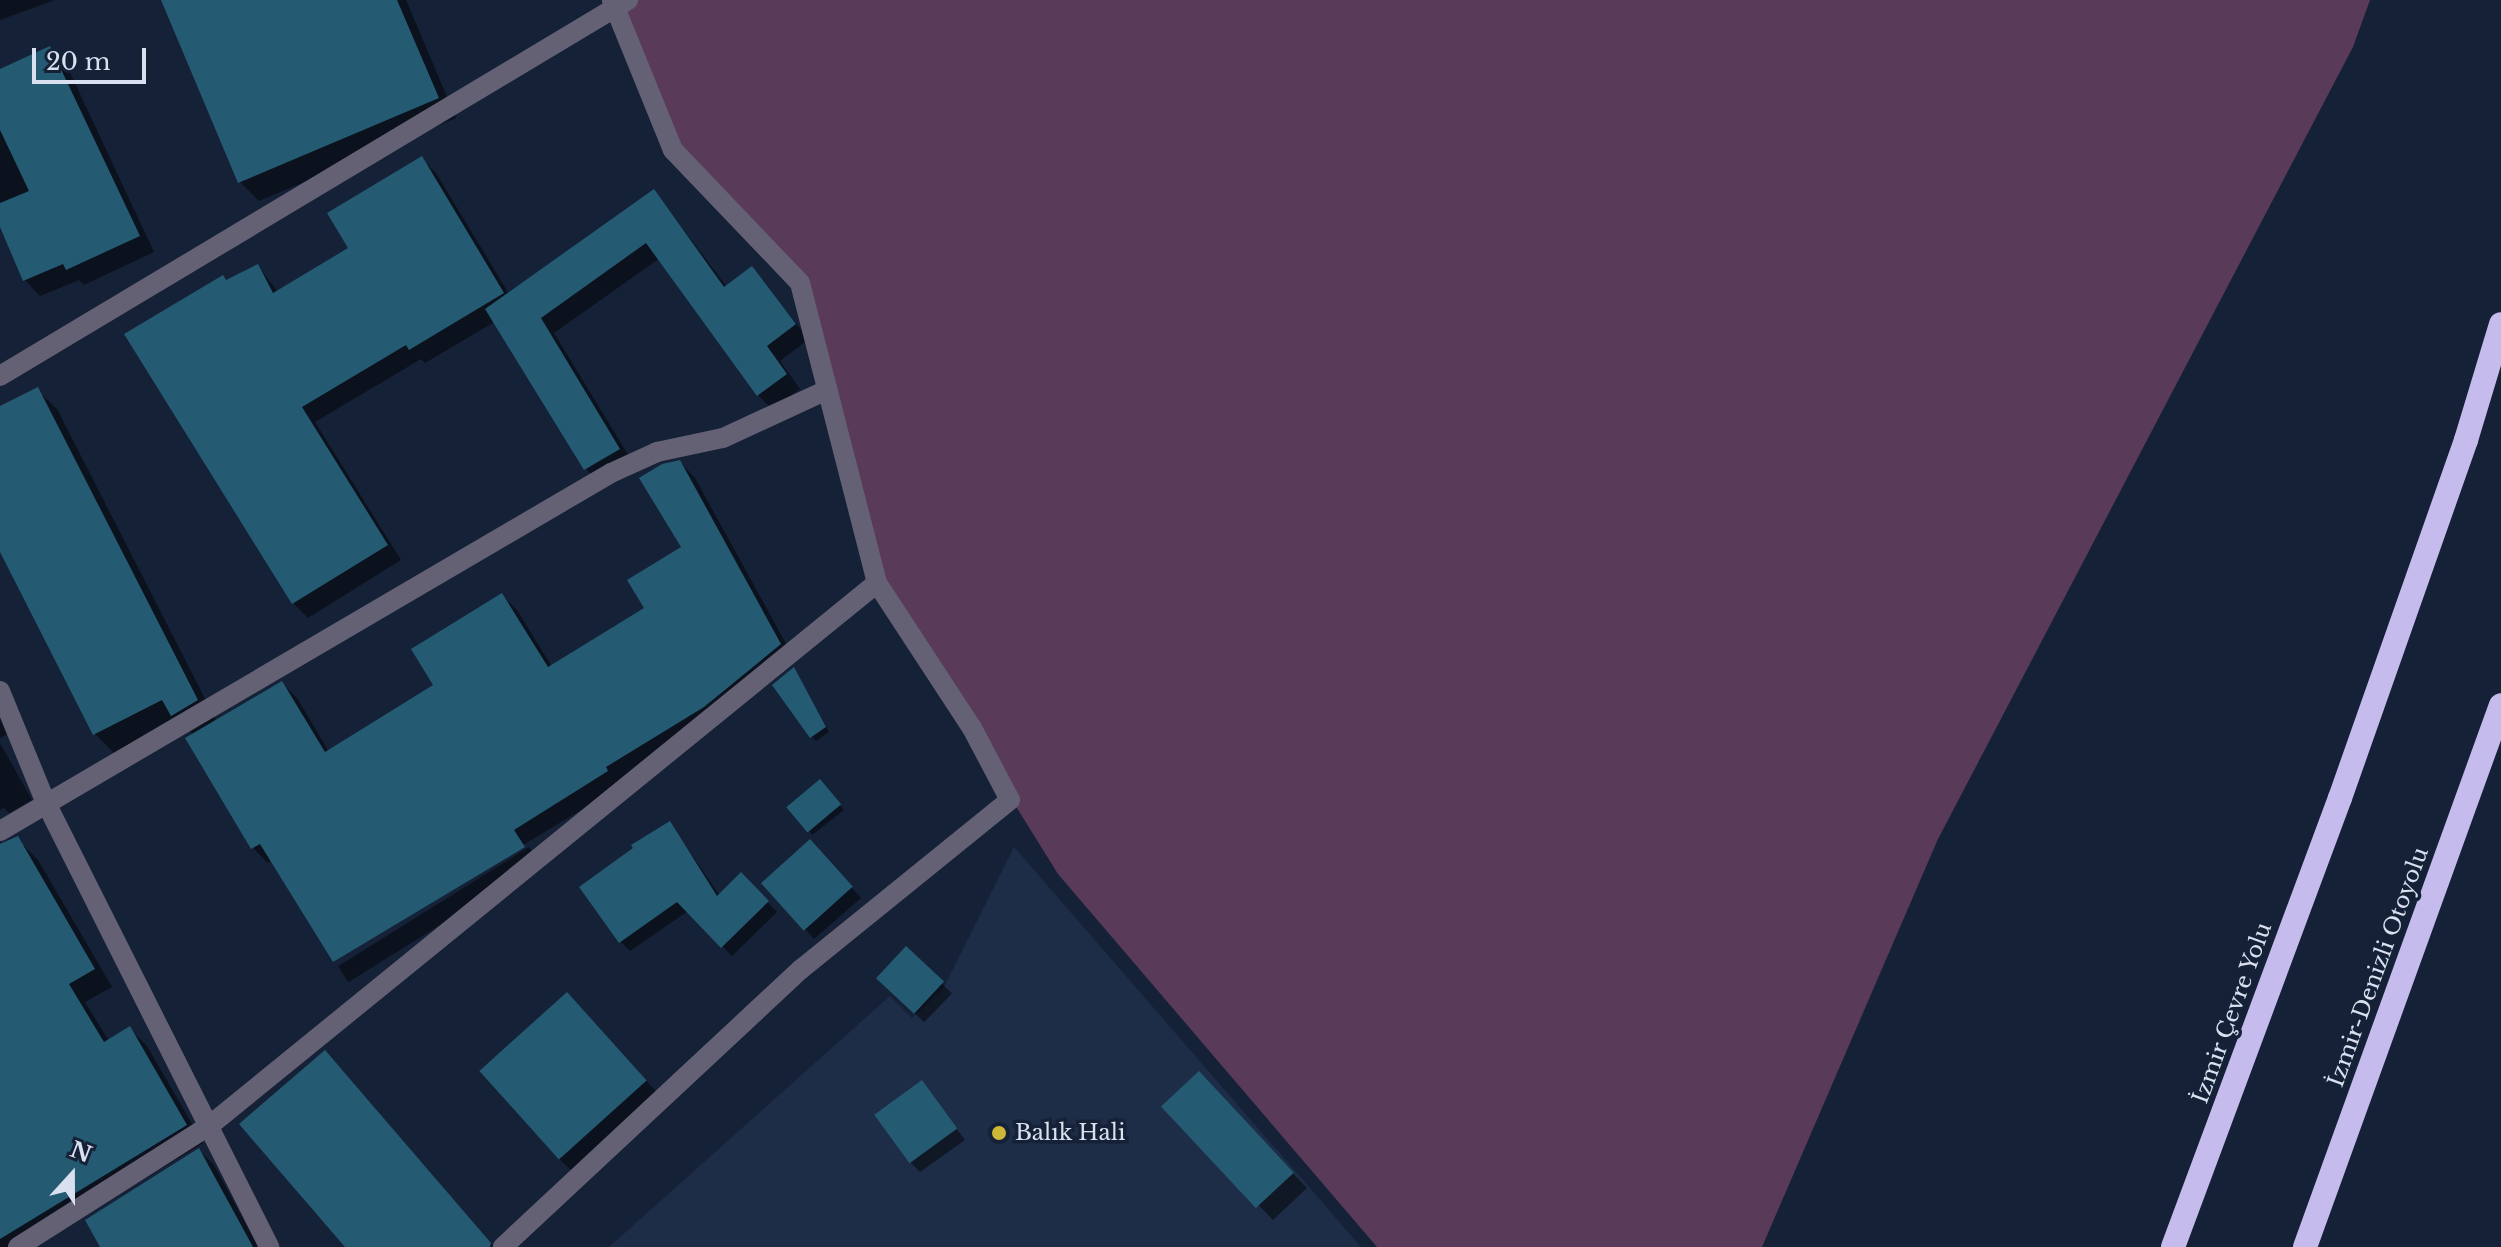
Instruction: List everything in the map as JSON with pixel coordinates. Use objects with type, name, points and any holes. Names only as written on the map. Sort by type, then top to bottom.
[{"type":"highway","name":"İzmir Çevre Yolu","points":[[2173,1247],[2340,798],[2466,440],[2501,324]]},
{"type":"highway","name":"İzmir-Denizli Otoyolu","points":[[2305,1247],[2501,705]]},
{"type":"street","points":[[0,376],[618,3],[673,150],[800,283],[877,583],[972,728],[1010,800],[801,969],[503,1247]]},
{"type":"street","points":[[0,831],[611,473],[657,452],[723,438],[827,390]]},
{"type":"street","points":[[18,1247],[209,1126],[877,583]]},
{"type":"street","points":[[0,691],[46,803],[269,1247]]},
{"type":"shaded area","points":[[628,0],[2370,0],[2353,47],[1938,839],[1762,1247],[1377,1247],[1058,874],[877,583],[800,283],[673,150],[615,8]]},
{"type":"shaded area","name":"Balık Hali","points":[[1014,847],[1361,1247],[609,1247],[890,996],[912,1018],[944,987]]},
{"type":"building","points":[[161,0],[397,0],[439,98],[238,183]]},
{"type":"building","points":[[50,46],[140,236],[66,270],[63,264],[23,281],[0,227],[0,203],[29,191],[0,130],[0,69]]},
{"type":"building","points":[[422,156],[504,293],[409,350],[406,345],[302,407],[388,545],[292,604],[124,334],[223,275],[226,280],[258,264],[273,293],[348,248],[327,213]]},
{"type":"building","points":[[654,189],[724,287],[752,266],[796,324],[767,346],[787,374],[757,396],[646,243],[541,318],[620,449],[584,470],[485,309]]},
{"type":"building","points":[[38,387],[198,700],[171,716],[162,700],[93,735],[0,552],[0,406]]},
{"type":"building","points":[[680,460],[781,644],[704,707],[606,767],[608,771],[514,830],[525,847],[333,962],[260,844],[251,849],[185,738],[282,681],[325,752],[433,685],[411,649],[502,593],[548,667],[644,608],[627,580],[681,547],[639,478],[662,464]]},
{"type":"building","points":[[794,667],[826,727],[810,738],[772,685]]},
{"type":"building","points":[[820,779],[841,804],[808,833],[786,807]]},
{"type":"building","points":[[670,821],[717,896],[741,872],[769,901],[721,948],[677,902],[619,943],[579,887],[633,848],[631,845]]},
{"type":"building","points":[[18,836],[95,969],[69,984],[104,1042],[130,1026],[187,1125],[0,1239],[0,844]]},
{"type":"building","points":[[810,839],[853,887],[804,931],[761,883]]},
{"type":"building","points":[[906,946],[944,981],[914,1014],[876,978]]},
{"type":"building","points":[[567,992],[647,1080],[559,1159],[479,1071]]},
{"type":"building","points":[[325,1050],[491,1243],[490,1247],[345,1247],[239,1124]]},
{"type":"building","points":[[1199,1071],[1294,1173],[1256,1208],[1161,1106]]},
{"type":"building","points":[[922,1080],[957,1129],[910,1163],[874,1115]]},
{"type":"building","points":[[199,1148],[253,1247],[100,1247],[85,1220]]},
{"type":"place","name":"Balık Hali","points":[[999,1133]]}]
